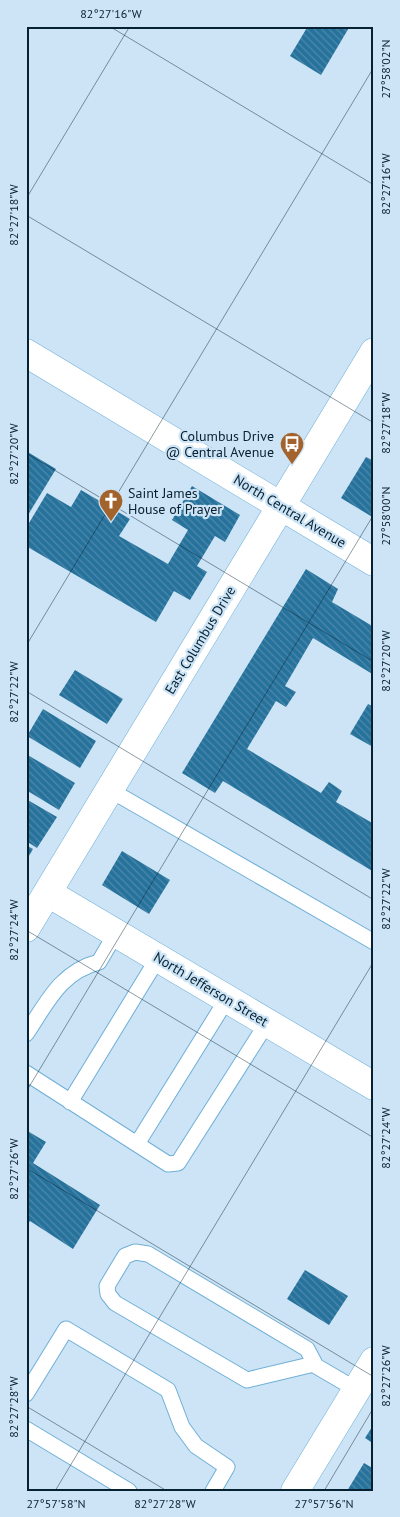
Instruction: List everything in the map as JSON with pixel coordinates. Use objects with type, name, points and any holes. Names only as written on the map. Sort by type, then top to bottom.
[{"type":"street","name":"East Columbus Drive","points":[[26,928],[374,352]]},
{"type":"street","name":"North Central Avenue","points":[[26,353],[374,562]]},
{"type":"street","name":"North Jefferson Street","points":[[48,893],[374,1086]]},
{"type":"street","points":[[296,1491],[374,1361]]},
{"type":"lane","points":[[110,790],[374,942]]},
{"type":"lane","points":[[26,1034],[62,980],[84,966],[99,962],[116,933]]},
{"type":"lane","points":[[70,1102],[158,958]]},
{"type":"lane","points":[[137,1144],[227,999]]},
{"type":"lane","points":[[26,1073],[168,1164],[178,1163],[267,1023]]},
{"type":"lane","points":[[314,1364],[247,1380],[115,1303],[108,1294],[107,1286],[125,1256],[135,1252],[148,1254],[307,1349],[314,1364],[357,1390]]},
{"type":"lane","points":[[26,1394],[66,1329],[168,1390],[182,1427],[196,1446],[227,1467],[213,1491]]},
{"type":"lane","points":[[26,1429],[129,1491]]},
{"type":"building","points":[[308,26],[350,26],[321,75],[290,56]]},
{"type":"building","points":[[26,451],[56,469],[28,515],[26,514]]},
{"type":"building","points":[[366,457],[374,461],[374,518],[341,498]]},
{"type":"building","points":[[192,486],[240,515],[225,542],[215,536],[197,566],[207,572],[190,600],[174,591],[156,622],[26,546],[26,528],[47,493],[71,507],[81,490],[130,519],[119,536],[168,564],[188,530],[172,520]]},
{"type":"building","points":[[306,569],[338,589],[332,602],[374,627],[374,675],[313,638],[285,686],[296,692],[286,707],[276,701],[247,749],[321,793],[329,782],[342,791],[336,802],[374,824],[374,872],[223,781],[215,793],[182,773]]},
{"type":"building","points":[[75,670],[123,699],[107,724],[59,695]]},
{"type":"building","points":[[368,704],[374,707],[373,747],[350,734]]},
{"type":"building","points":[[43,709],[96,741],[80,768],[27,736]]},
{"type":"building","points":[[26,754],[75,783],[59,810],[26,790]]},
{"type":"building","points":[[26,799],[57,817],[37,848],[26,841]]},
{"type":"building","points":[[26,845],[33,849],[26,861]]},
{"type":"building","points":[[122,851],[170,880],[149,914],[102,885]]},
{"type":"building","points":[[26,1130],[46,1142],[33,1163],[100,1205],[73,1249],[30,1221],[26,1227]]},
{"type":"building","points":[[305,1270],[348,1296],[329,1325],[287,1299]]},
{"type":"building","points":[[374,1424],[374,1444],[365,1438]]},
{"type":"building","points":[[364,1463],[374,1469],[374,1491],[347,1491]]},
{"type":"place","name":"Columbus Drive @ Central Avenue","points":[[292,465]]},
{"type":"place","name":"Saint James House of Prayer","points":[[111,522]]}]
